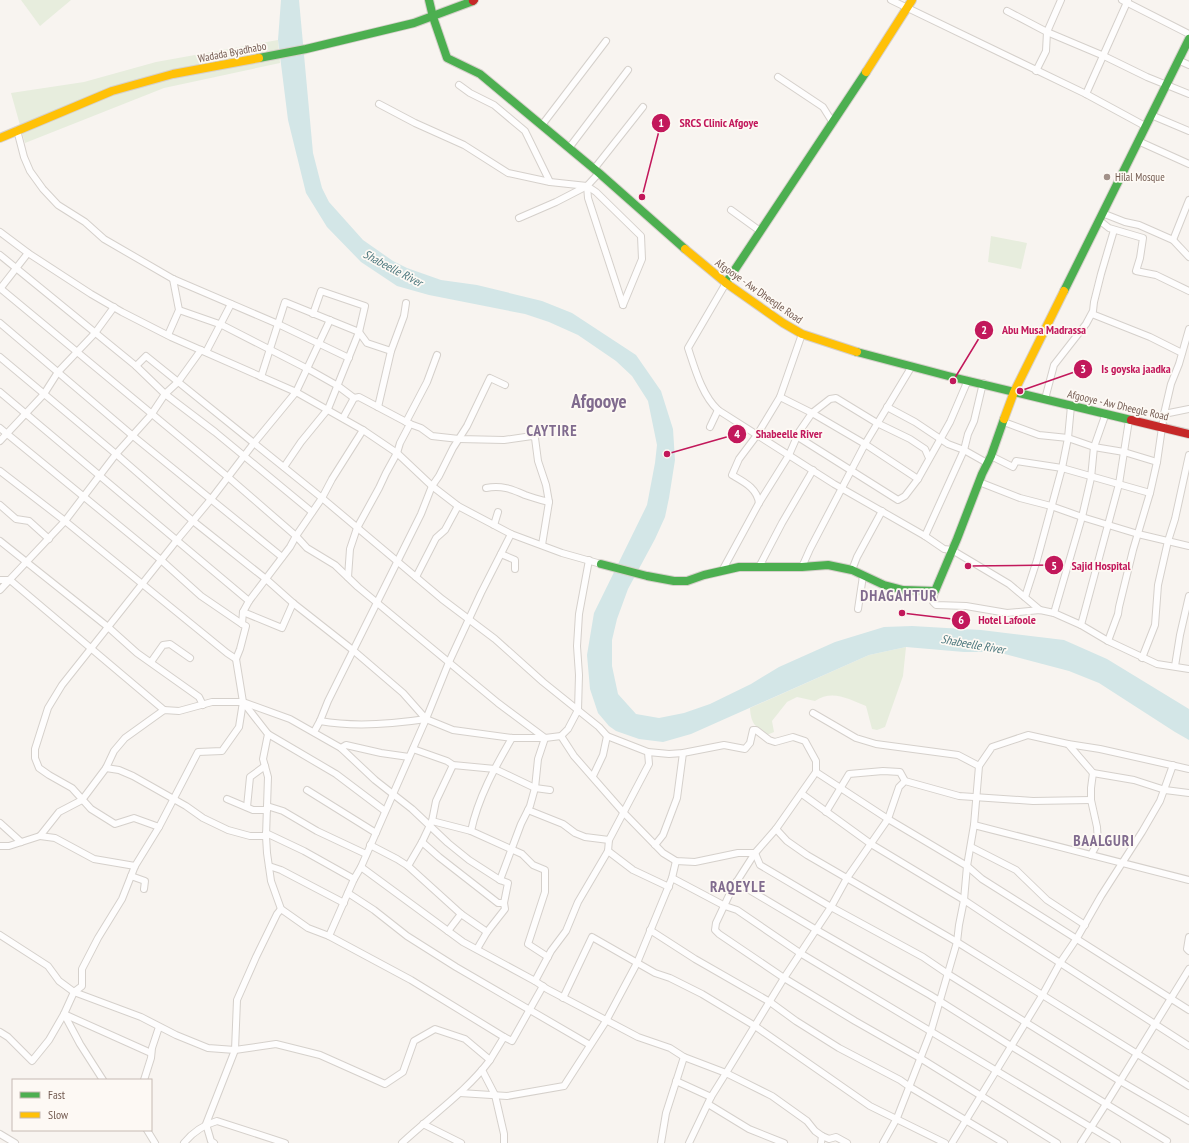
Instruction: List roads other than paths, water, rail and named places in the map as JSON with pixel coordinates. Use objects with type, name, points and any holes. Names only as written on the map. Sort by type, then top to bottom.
[{"type":"main road","name":"Afgooye - Aw Dheegle Road","points":[[429,0],[433,17],[447,58],[480,74],[596,171],[699,262],[783,323],[802,334],[839,347],[912,366],[1189,434]]},
{"type":"main road","name":"Wadada Byadhabo","points":[[0,138],[112,91],[173,74],[268,57],[400,27],[433,17],[474,0]]},
{"type":"main road","points":[[726,283],[833,123],[912,0]]},
{"type":"main road","points":[[601,564],[647,576],[674,581],[687,581],[704,575],[739,567],[802,567],[828,565],[852,570],[884,585],[903,590],[935,591],[1004,422],[1014,392],[1189,39]]},
{"type":"street","points":[[891,0],[1086,94],[1146,126]]},
{"type":"street","points":[[1036,71],[1046,51],[1047,32],[1061,0]]},
{"type":"street","points":[[1086,94],[1104,56],[1126,1],[1189,34]]},
{"type":"street","points":[[1007,11],[1047,32],[1104,56],[1147,77],[1189,94]]},
{"type":"street","points":[[542,126],[606,41]]},
{"type":"street","points":[[1178,60],[1189,65]]},
{"type":"street","points":[[569,148],[628,70]]},
{"type":"street","points":[[778,77],[823,107],[833,123]]},
{"type":"street","points":[[459,86],[494,105],[525,131],[550,182]]},
{"type":"street","points":[[379,104],[415,123],[464,145],[508,173],[550,182],[586,186],[596,192],[641,236],[642,259],[623,305],[588,198],[586,186]]},
{"type":"street","points":[[519,218],[556,202],[586,186],[643,106]]},
{"type":"street","points":[[1151,114],[1189,131]]},
{"type":"street","points":[[17,130],[24,157],[30,170],[43,189],[58,204],[85,222],[104,239],[166,273],[173,279],[278,324],[349,358]]},
{"type":"street","points":[[1138,141],[1189,164]]},
{"type":"street","points":[[1173,240],[1189,200]]},
{"type":"street","points":[[731,210],[760,232]]},
{"type":"street","points":[[1101,216],[1109,228],[1143,238],[1140,258],[1136,271],[1156,275],[1189,291]]},
{"type":"street","points":[[1101,216],[1139,225],[1173,240],[1189,257]]},
{"type":"street","points":[[1045,399],[1054,365],[1092,314],[1101,274],[1114,230]]},
{"type":"street","points":[[0,232],[28,253],[91,294],[114,307],[168,335],[296,392],[328,409],[397,453],[432,486],[458,506],[511,534],[562,553],[601,564]]},
{"type":"street","points":[[28,253],[0,288],[228,477],[296,536],[307,548],[335,565],[377,603],[498,704],[545,738]]},
{"type":"street","points":[[0,255],[136,366],[165,394],[215,432],[312,512]]},
{"type":"street","points":[[168,335],[179,310],[173,279]]},
{"type":"street","points":[[726,283],[688,348],[711,404],[718,410],[842,488],[925,536],[944,549],[952,550],[1009,584],[1040,610]]},
{"type":"street","points":[[284,467],[328,409],[359,332],[365,306],[321,291],[313,314]]},
{"type":"street","points":[[261,377],[285,302],[359,332],[367,343],[391,351]]},
{"type":"street","points":[[378,407],[391,351],[404,316],[406,303]]},
{"type":"street","points":[[0,590],[65,521],[116,454],[151,414],[165,394],[178,382],[204,351],[222,325],[231,304]]},
{"type":"street","points":[[0,441],[44,394],[58,372],[76,351],[95,333],[114,307]]},
{"type":"street","points":[[179,310],[222,325],[308,369],[338,386],[354,398],[359,397],[408,423],[421,428],[432,436],[459,439],[504,440],[532,436],[535,438],[538,461],[546,485],[549,502],[542,545]]},
{"type":"street","points":[[1092,314],[1150,337],[1182,353]]},
{"type":"street","points":[[159,827],[134,818],[115,824],[91,809],[72,788],[49,776],[39,768],[35,758],[35,749],[48,708],[53,698],[108,627],[296,392],[330,320]]},
{"type":"street","points":[[0,323],[133,436],[212,498],[282,557]]},
{"type":"street","points":[[1108,641],[1118,614],[1150,493],[1171,384],[1189,330]]},
{"type":"street","points":[[759,503],[758,495],[753,488],[732,475],[739,459],[757,435],[780,397],[802,334]]},
{"type":"street","points":[[348,577],[350,549],[357,528],[380,488],[397,453],[437,355]]},
{"type":"street","points":[[136,366],[146,356],[322,498],[442,599],[469,618],[599,727],[607,736],[648,752],[669,754],[683,753],[724,745],[745,749],[750,743],[753,730],[756,730],[769,740],[775,742],[794,737],[805,741],[816,761],[816,772],[776,829],[755,853],[736,882],[716,923],[715,930],[784,978],[920,1058],[1057,1143]]},
{"type":"street","points":[[0,357],[193,521],[354,651],[403,693],[426,719],[453,730],[512,738],[545,738],[561,736],[568,729],[578,710],[577,638],[579,614],[589,560]]},
{"type":"street","points":[[802,567],[865,444],[912,366]]},
{"type":"street","points":[[314,732],[398,562],[421,514],[432,486],[459,439],[490,378],[505,385]]},
{"type":"street","points":[[798,437],[898,500],[906,496],[918,479],[950,422],[968,380]]},
{"type":"street","points":[[925,536],[964,450],[968,434],[974,421],[983,383]]},
{"type":"street","points":[[0,392],[249,601]]},
{"type":"street","points":[[780,397],[812,413],[865,444],[918,479]]},
{"type":"street","points":[[343,418],[354,398]]},
{"type":"street","points":[[722,571],[759,503],[789,455],[799,432],[812,413],[830,399],[836,398],[877,423],[910,439],[925,449],[929,458]]},
{"type":"street","points":[[1025,597],[1037,560],[1062,468],[1068,438],[1071,406]]},
{"type":"street","points":[[887,407],[915,422],[948,444],[1013,467],[1016,461],[1062,468],[1091,478],[1150,493]]},
{"type":"street","points":[[1164,414],[1189,409]]},
{"type":"street","points":[[710,427],[718,410]]},
{"type":"street","points":[[1054,613],[1082,517],[1091,478],[1094,446],[1106,413]]},
{"type":"street","points":[[1081,625],[1119,484],[1129,420]]},
{"type":"street","points":[[1004,422],[1039,435],[1068,438],[1157,462]]},
{"type":"street","points":[[0,428],[161,560],[201,596],[246,626],[236,659],[243,702],[239,727],[222,751],[198,752],[159,827],[135,866],[122,899],[98,938],[82,969],[82,986],[74,992],[64,1014],[48,1040],[32,1061],[8,1037],[1,1035]]},
{"type":"street","points":[[242,624],[243,612],[249,601],[290,547],[322,498],[332,479],[363,430]]},
{"type":"street","points":[[1142,658],[1155,626],[1158,585],[1168,541],[1175,519],[1189,455]]},
{"type":"street","points":[[759,567],[782,523],[813,470]]},
{"type":"street","points":[[0,471],[65,521],[236,659]]},
{"type":"street","points":[[979,482],[1020,498],[1051,506],[1082,517],[1138,534],[1189,546]]},
{"type":"street","points":[[486,488],[511,488],[525,495],[549,502]]},
{"type":"street","points":[[0,505],[16,520],[29,521],[49,539]]},
{"type":"street","points":[[416,577],[436,538],[445,530],[458,506]]},
{"type":"street","points":[[852,570],[856,557],[882,511]]},
{"type":"street","points":[[494,524],[498,512]]},
{"type":"street","points":[[329,936],[354,879],[361,867],[408,757],[413,749],[449,662],[511,534]]},
{"type":"street","points":[[0,541],[108,627],[137,653],[199,697],[203,705]]},
{"type":"street","points":[[501,554],[515,560],[515,569]]},
{"type":"street","points":[[858,609],[864,576]]},
{"type":"street","points":[[0,580],[10,580],[164,710],[179,711],[212,702],[243,702],[290,719],[340,748],[375,780],[430,823],[469,860],[500,880],[508,883],[504,903],[505,909],[487,932],[477,949]]},
{"type":"street","points":[[935,591],[933,602],[936,605],[966,606],[1007,613],[1040,610],[1054,613],[1081,625],[1108,641],[1142,658],[1157,664],[1189,669]]},
{"type":"street","points":[[1174,666],[1189,596]]},
{"type":"street","points":[[243,612],[282,628],[293,603]]},
{"type":"street","points":[[151,662],[163,645],[170,644],[190,658]]},
{"type":"street","points":[[243,702],[268,734],[336,774],[385,811]]},
{"type":"street","points":[[40,836],[59,812],[82,800],[106,768],[114,751],[125,738],[164,710]]},
{"type":"street","points":[[814,713],[856,738],[876,744],[958,755],[979,766]]},
{"type":"street","points":[[320,721],[339,725],[408,722],[426,719]]},
{"type":"street","points":[[268,734],[263,759],[268,777],[266,835],[271,880],[281,909],[308,928],[329,936],[411,980],[512,1042],[542,986]]},
{"type":"street","points":[[884,1143],[897,1118],[910,1087],[940,1001],[957,942],[974,825],[979,766],[992,747],[1028,735],[1189,769]]},
{"type":"street","points":[[561,736],[574,756],[624,813],[663,853],[676,861],[696,862],[738,853],[755,853]]},
{"type":"street","points":[[593,776],[603,755],[607,736]]},
{"type":"street","points":[[471,831],[475,814],[495,769],[512,738]]},
{"type":"street","points":[[500,880],[521,824],[528,810],[535,788],[538,759],[545,738]]},
{"type":"street","points":[[1068,744],[1093,773],[1134,780],[1165,790],[1189,793]]},
{"type":"street","points":[[340,748],[346,745],[381,753],[408,757]]},
{"type":"street","points":[[413,749],[447,761],[453,765],[495,769],[535,788],[550,790]]},
{"type":"street","points":[[535,981],[548,957],[566,931],[578,902],[608,851],[609,840],[649,764],[648,752]]},
{"type":"street","points":[[655,845],[664,835],[677,798],[683,753]]},
{"type":"street","points":[[408,866],[422,842],[430,823],[436,802],[453,765]]},
{"type":"street","points":[[952,1143],[967,1121],[981,1095],[1043,994],[1060,962],[1086,925],[1101,896],[1145,826],[1165,790],[1173,765]]},
{"type":"street","points":[[247,808],[250,777],[265,766]]},
{"type":"street","points":[[106,768],[119,770],[134,776],[186,806],[202,818],[228,830],[250,836],[266,835],[304,851],[354,879]]},
{"type":"street","points":[[826,812],[849,774],[866,771],[900,772],[905,781],[959,796],[1032,801],[1091,800]]},
{"type":"street","points":[[816,772],[888,819],[967,866],[982,879],[1189,1010]]},
{"type":"street","points":[[1091,855],[1098,842],[1097,827],[1091,800],[1093,773]]},
{"type":"street","points":[[689,1143],[711,1097],[784,978],[831,907],[847,878],[888,819],[899,787],[905,781]]},
{"type":"street","points":[[307,790],[376,833]]},
{"type":"street","points":[[802,794],[871,844],[964,900],[1189,1046]]},
{"type":"street","points":[[227,799],[253,810],[267,808],[283,811],[317,831],[366,854]]},
{"type":"street","points":[[528,810],[563,824],[575,833],[585,837],[609,840]]},
{"type":"street","points":[[0,823],[21,842]]},
{"type":"street","points":[[430,823],[471,831],[522,854],[533,865],[545,870],[545,892],[528,944],[548,957]]},
{"type":"street","points":[[974,825],[1189,880]]},
{"type":"street","points":[[776,829],[787,841],[807,855],[1043,994],[1189,1086]]},
{"type":"street","points":[[0,849],[40,836],[55,838],[94,859],[135,866]]},
{"type":"street","points":[[422,842],[498,903],[504,903]]},
{"type":"street","points":[[370,845],[408,866],[461,914],[487,932]]},
{"type":"street","points":[[0,846],[9,846]]},
{"type":"street","points":[[971,847],[1016,870],[1047,900],[1086,925]]},
{"type":"street","points":[[608,851],[633,870],[669,887]]},
{"type":"street","points":[[755,853],[760,865],[831,907],[923,957],[1120,1081],[1189,1121]]},
{"type":"street","points":[[460,1093],[508,1096],[564,1086],[606,1021],[638,963],[650,930],[669,887],[676,861]]},
{"type":"street","points":[[269,866],[281,870],[344,903]]},
{"type":"street","points":[[361,867],[463,942],[563,998],[638,1037],[670,1048],[684,1057],[726,1073],[772,1096],[807,1121],[821,1140],[836,1137],[848,1143]]},
{"type":"street","points":[[131,876],[145,881],[144,889]]},
{"type":"street","points":[[672,878],[724,906],[737,910],[800,953],[1118,1143]]},
{"type":"street","points":[[736,882],[815,929],[930,994],[1011,1046],[1166,1141]]},
{"type":"street","points":[[348,893],[374,910],[407,936],[456,967],[590,1046]]},
{"type":"street","points":[[214,1143],[211,1141],[206,1124],[234,1050],[237,1000],[256,957],[277,914],[281,909]]},
{"type":"street","points":[[448,931],[461,914]]},
{"type":"street","points":[[650,930],[695,959],[770,1002],[796,1021],[839,1048],[900,1080],[1004,1143]]},
{"type":"street","points":[[0,935],[48,966],[59,981],[74,992],[141,1017],[176,1035],[208,1048],[234,1050],[276,1044],[320,1055],[385,1084],[403,1072],[414,1041],[435,1028],[465,1039],[490,1060]]},
{"type":"street","points":[[563,998],[592,937],[655,973],[670,978],[702,994],[755,1026],[870,1106],[945,1143]]},
{"type":"street","points":[[1189,937],[1186,949],[1189,950]]},
{"type":"street","points":[[1081,1143],[1171,999],[1186,979],[1189,968]]},
{"type":"street","points":[[64,1014],[151,1053]]},
{"type":"street","points":[[64,1014],[80,1044],[103,1079]]},
{"type":"street","points":[[144,1079],[159,1027]]},
{"type":"street","points":[[402,1143],[460,1093],[490,1060],[504,1037]]},
{"type":"street","points":[[661,1143],[666,1113],[684,1057]]},
{"type":"street","points":[[482,1070],[495,1095],[504,1134],[504,1143]]},
{"type":"street","points":[[676,1081],[711,1097]]},
{"type":"street","points":[[708,1104],[749,1129],[784,1143]]},
{"type":"street","points":[[184,1143],[192,1133],[206,1124],[216,1121],[285,1143]]},
{"type":"street","points":[[423,1124],[461,1143]]},
{"type":"street","points":[[148,1131],[155,1143]]},
{"type":"street","points":[[0,1134],[15,1143]]},
{"type":"water","points":[[281,0],[299,0],[313,153],[322,188],[329,202],[363,240],[393,261],[407,268],[441,280],[477,285],[542,301],[572,313],[636,355],[661,391],[673,429],[675,460],[669,498],[665,517],[628,589],[617,619],[612,640],[612,666],[618,694],[636,714],[659,718],[684,713],[710,704],[751,684],[779,667],[835,642],[884,627],[912,626],[981,630],[1064,640],[1107,659],[1189,709],[1189,740],[1099,683],[1069,671],[997,652],[964,652],[906,647],[869,655],[691,734],[663,742],[639,739],[616,731],[609,726],[598,713],[590,689],[587,655],[594,613],[647,505],[657,445],[648,401],[632,376],[616,361],[578,335],[549,322],[525,314],[429,295],[397,286],[361,262],[327,227],[306,193],[288,120],[278,40]]},
{"type":"place","name":"Hilal Mosque","points":[[1107,177]]},
{"type":"place","name":"SRCS Clinic Afgoye","points":[[642,197]]},
{"type":"place","name":"Abu Musa Madrassa","points":[[953,381]]},
{"type":"place","name":"Is goyska jaadka","points":[[1020,391]]},
{"type":"place","name":"Shabeelle River","points":[[667,454]]},
{"type":"place","name":"Sajid Hospital","points":[[968,566]]},
{"type":"place","name":"Hotel Lafoole","points":[[902,613]]},
{"type":"district","name":"Afgooye","points":[[599,401]]},
{"type":"district","name":"CAYTIRE","points":[[552,430]]},
{"type":"district","name":"DHAGAHTUR","points":[[899,595]]},
{"type":"district","name":"BAALGURI","points":[[1104,840]]},
{"type":"district","name":"RAQEYLE","points":[[738,886]]}]
